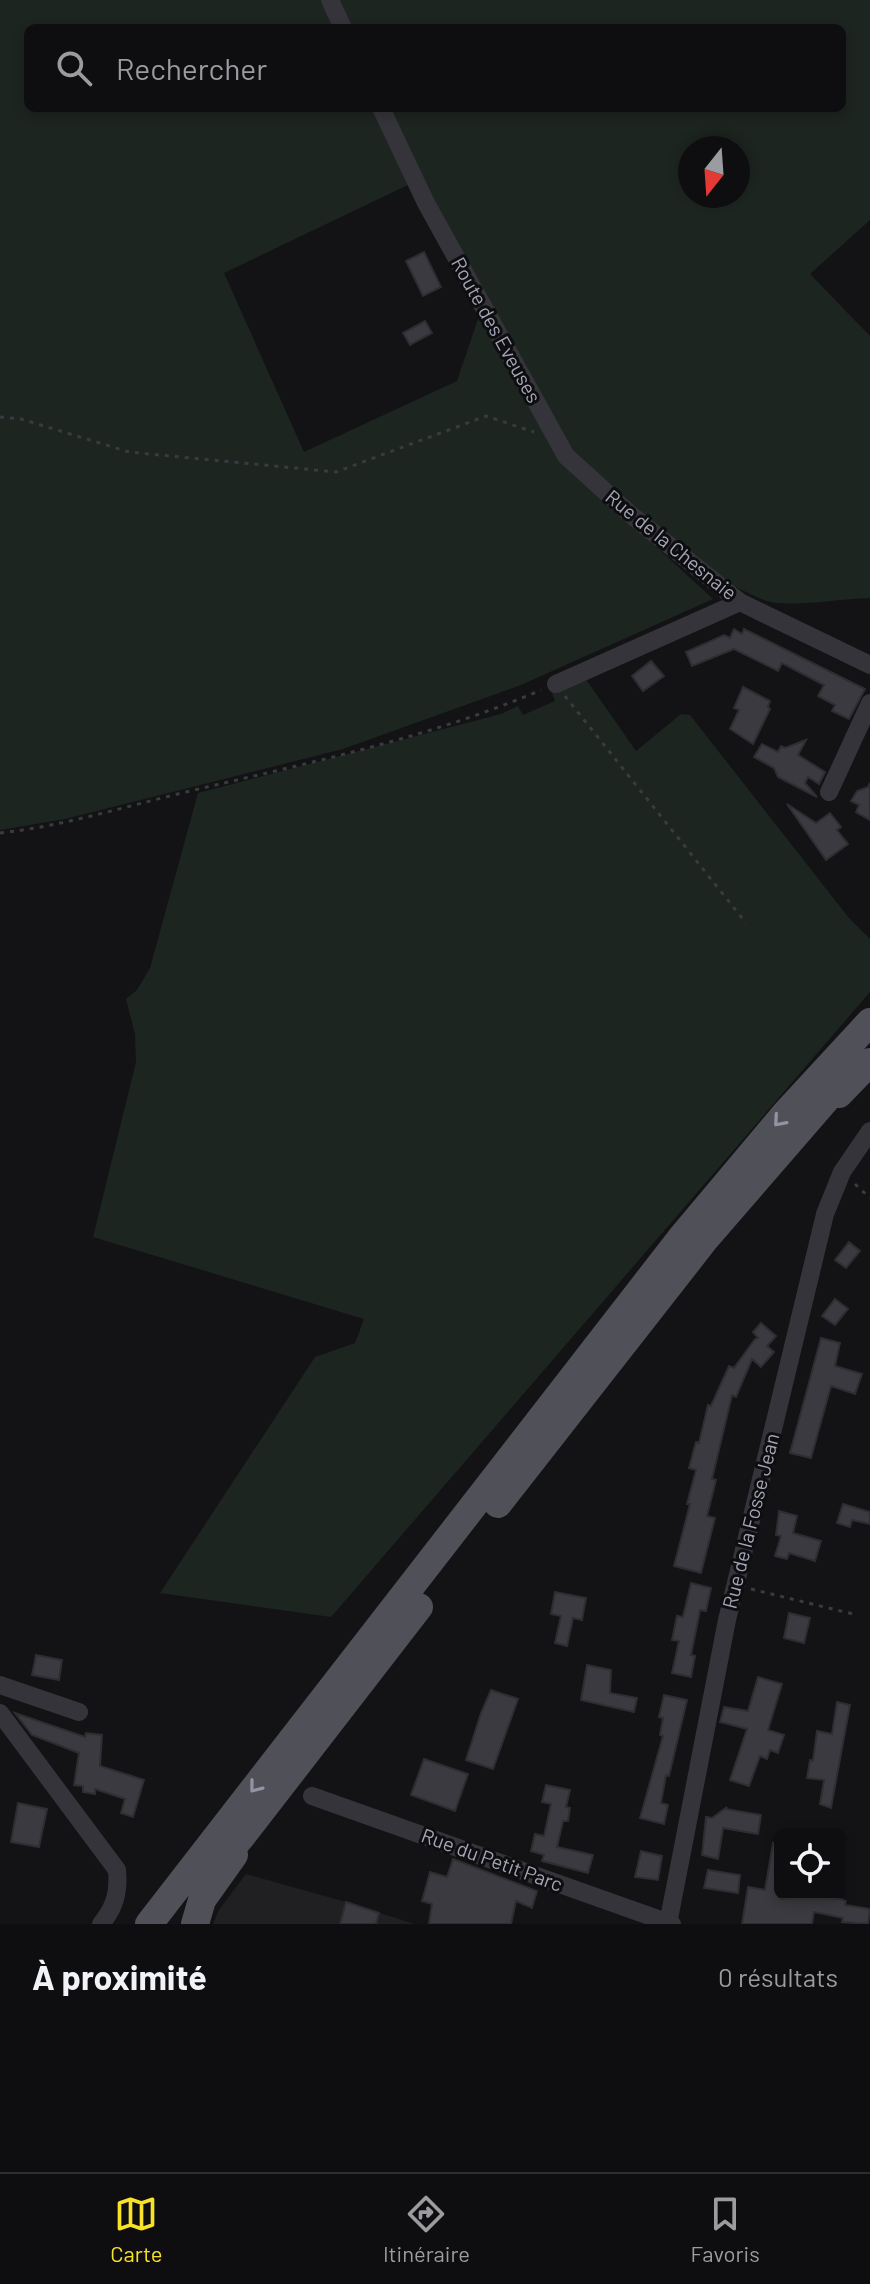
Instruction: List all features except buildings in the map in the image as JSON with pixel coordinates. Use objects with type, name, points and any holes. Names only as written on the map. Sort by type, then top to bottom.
[{"type":"main road","points":[[149,1924],[681,1238],[785,1114],[870,1022]]},
{"type":"main road","points":[[170,1924],[242,1836],[678,1274],[870,1050]]},
{"type":"main road","points":[[813,1114],[830,1104],[870,1062]]},
{"type":"main road","points":[[195,1924],[202,1900],[237,1851],[242,1836]]},
{"type":"street","points":[[330,0],[341,24]]},
{"type":"street","name":"Route des Eveuses","points":[[383,112],[426,203],[566,456]]},
{"type":"street","name":"Rue de la Chesnaie","points":[[566,456],[630,514],[740,602],[870,665]]},
{"type":"street","points":[[556,684],[740,602]]},
{"type":"street","points":[[829,792],[870,703]]},
{"type":"street","name":"Rue de la Fosse Jean","points":[[670,1924],[736,1585],[825,1214],[842,1172],[870,1131]]},
{"type":"street","points":[[0,1685],[79,1712]]},
{"type":"street","points":[[0,1713],[117,1870],[119,1888],[112,1910],[101,1924]]},
{"type":"street","name":"Rue du Petit Parc","points":[[312,1796],[670,1924]]},
{"type":"path","points":[[0,417],[21,419],[129,452],[336,472],[486,416],[556,439]]},
{"type":"path","points":[[0,833],[64,822],[343,754],[480,714],[556,684],[746,923]]},
{"type":"path","points":[[736,1585],[853,1614]]},
{"type":"shaded area","points":[[0,0],[870,0],[870,220],[810,274],[870,336],[870,598],[778,603],[758,598],[701,565],[561,459],[713,599],[521,685],[343,749],[65,819],[0,830]],"holes":[[[412,183],[480,313],[457,381],[304,452],[224,273]]]},
{"type":"shaded area","points":[[583,675],[636,751],[681,714],[690,715],[849,918],[870,939],[870,992],[331,1617],[160,1593],[315,1357],[355,1343],[364,1319],[93,1237],[136,1062],[135,1034],[126,999],[137,990],[150,968],[198,793],[501,714],[518,706],[523,715],[555,701],[551,691]]},
{"type":"shaded area","points":[[246,1874],[414,1924],[213,1924],[219,1910]]}]
